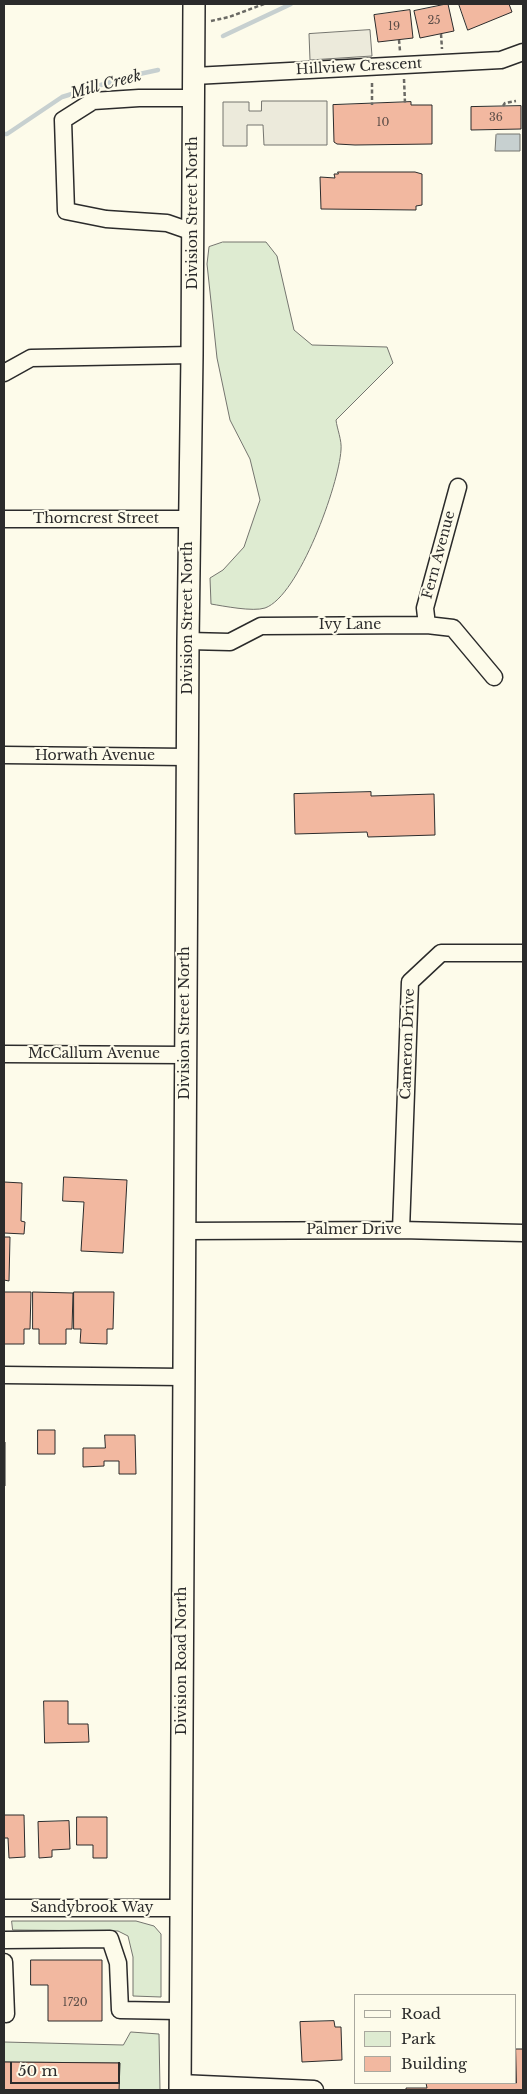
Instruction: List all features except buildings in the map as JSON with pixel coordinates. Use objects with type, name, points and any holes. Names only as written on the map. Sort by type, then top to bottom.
[{"type":"main road","name":"Division Street North","points":[[185,1231],[188,520],[192,355],[194,4]]},
{"type":"main road","name":"Division Road North","points":[[180,2087],[185,1231]]},
{"type":"street","name":"Hillview Crescent","points":[[194,76],[501,60],[523,52]]},
{"type":"street","points":[[193,232],[167,223],[106,220],[66,211],[63,120],[93,101],[194,98]]},
{"type":"street","points":[[4,373],[31,358],[192,355]]},
{"type":"street","name":"Fern Avenue","points":[[427,625],[425,608],[458,487]]},
{"type":"street","name":"Thorncrest Street","points":[[4,519],[188,520]]},
{"type":"street","name":"Ivy Lane","points":[[188,641],[230,642],[261,626],[427,625],[453,628],[494,677]]},
{"type":"street","name":"Horwath Avenue","points":[[4,755],[187,756]]},
{"type":"street","name":"Cameron Drive","points":[[402,1230],[410,982],[441,953],[523,953]]},
{"type":"street","name":"McCallum Avenue","points":[[4,1054],[185,1055]]},
{"type":"street","name":"Palmer Drive","points":[[185,1231],[402,1230],[523,1233]]},
{"type":"street","points":[[4,1375],[183,1376]]},
{"type":"street","name":"Sandybrook Way","points":[[4,1908],[180,1908]]},
{"type":"street","points":[[4,1940],[110,1939],[118,1963],[120,2010],[180,2011]]},
{"type":"street","points":[[4,1962],[6,2014]]},
{"type":"street","points":[[180,2087],[315,2090]]},
{"type":"path","points":[[211,20],[229,17],[264,4]]},
{"type":"path","points":[[404,65],[405,102]]},
{"type":"path","points":[[372,105],[373,66]]},
{"type":"path","points":[[503,106],[505,103],[516,101]]},
{"type":"green space","points":[[223,242],[266,242],[277,256],[294,330],[312,345],[387,347],[393,363],[336,420],[341,446],[339,466],[315,537],[291,583],[278,599],[265,608],[260,609],[211,604],[210,578],[223,570],[244,547],[260,500],[250,459],[230,420],[217,358],[207,264],[209,247]]},
{"type":"green space","points":[[12,1921],[136,1921],[154,1926],[161,1934],[161,1997],[133,1996],[133,1957],[128,1936],[118,1931],[13,1930]]},
{"type":"green space","points":[[131,2032],[159,2034],[160,2090],[119,2090],[119,2063],[4,2062],[4,2042],[123,2045]]},
{"type":"shaded area","points":[[370,30],[372,56],[310,60],[309,34]]},
{"type":"shaded area","points":[[262,101],[327,101],[327,145],[264,145],[263,125],[247,125],[247,146],[223,146],[223,102],[249,102],[249,111],[261,111]]},
{"type":"shaded area","points":[[497,134],[520,134],[520,151],[495,151]]},
{"type":"waterway","name":"Mill Creek","points":[[223,36],[291,4]]},
{"type":"waterway","name":"Mill Creek","points":[[4,134],[7,134],[62,97],[130,76],[158,70]]}]
